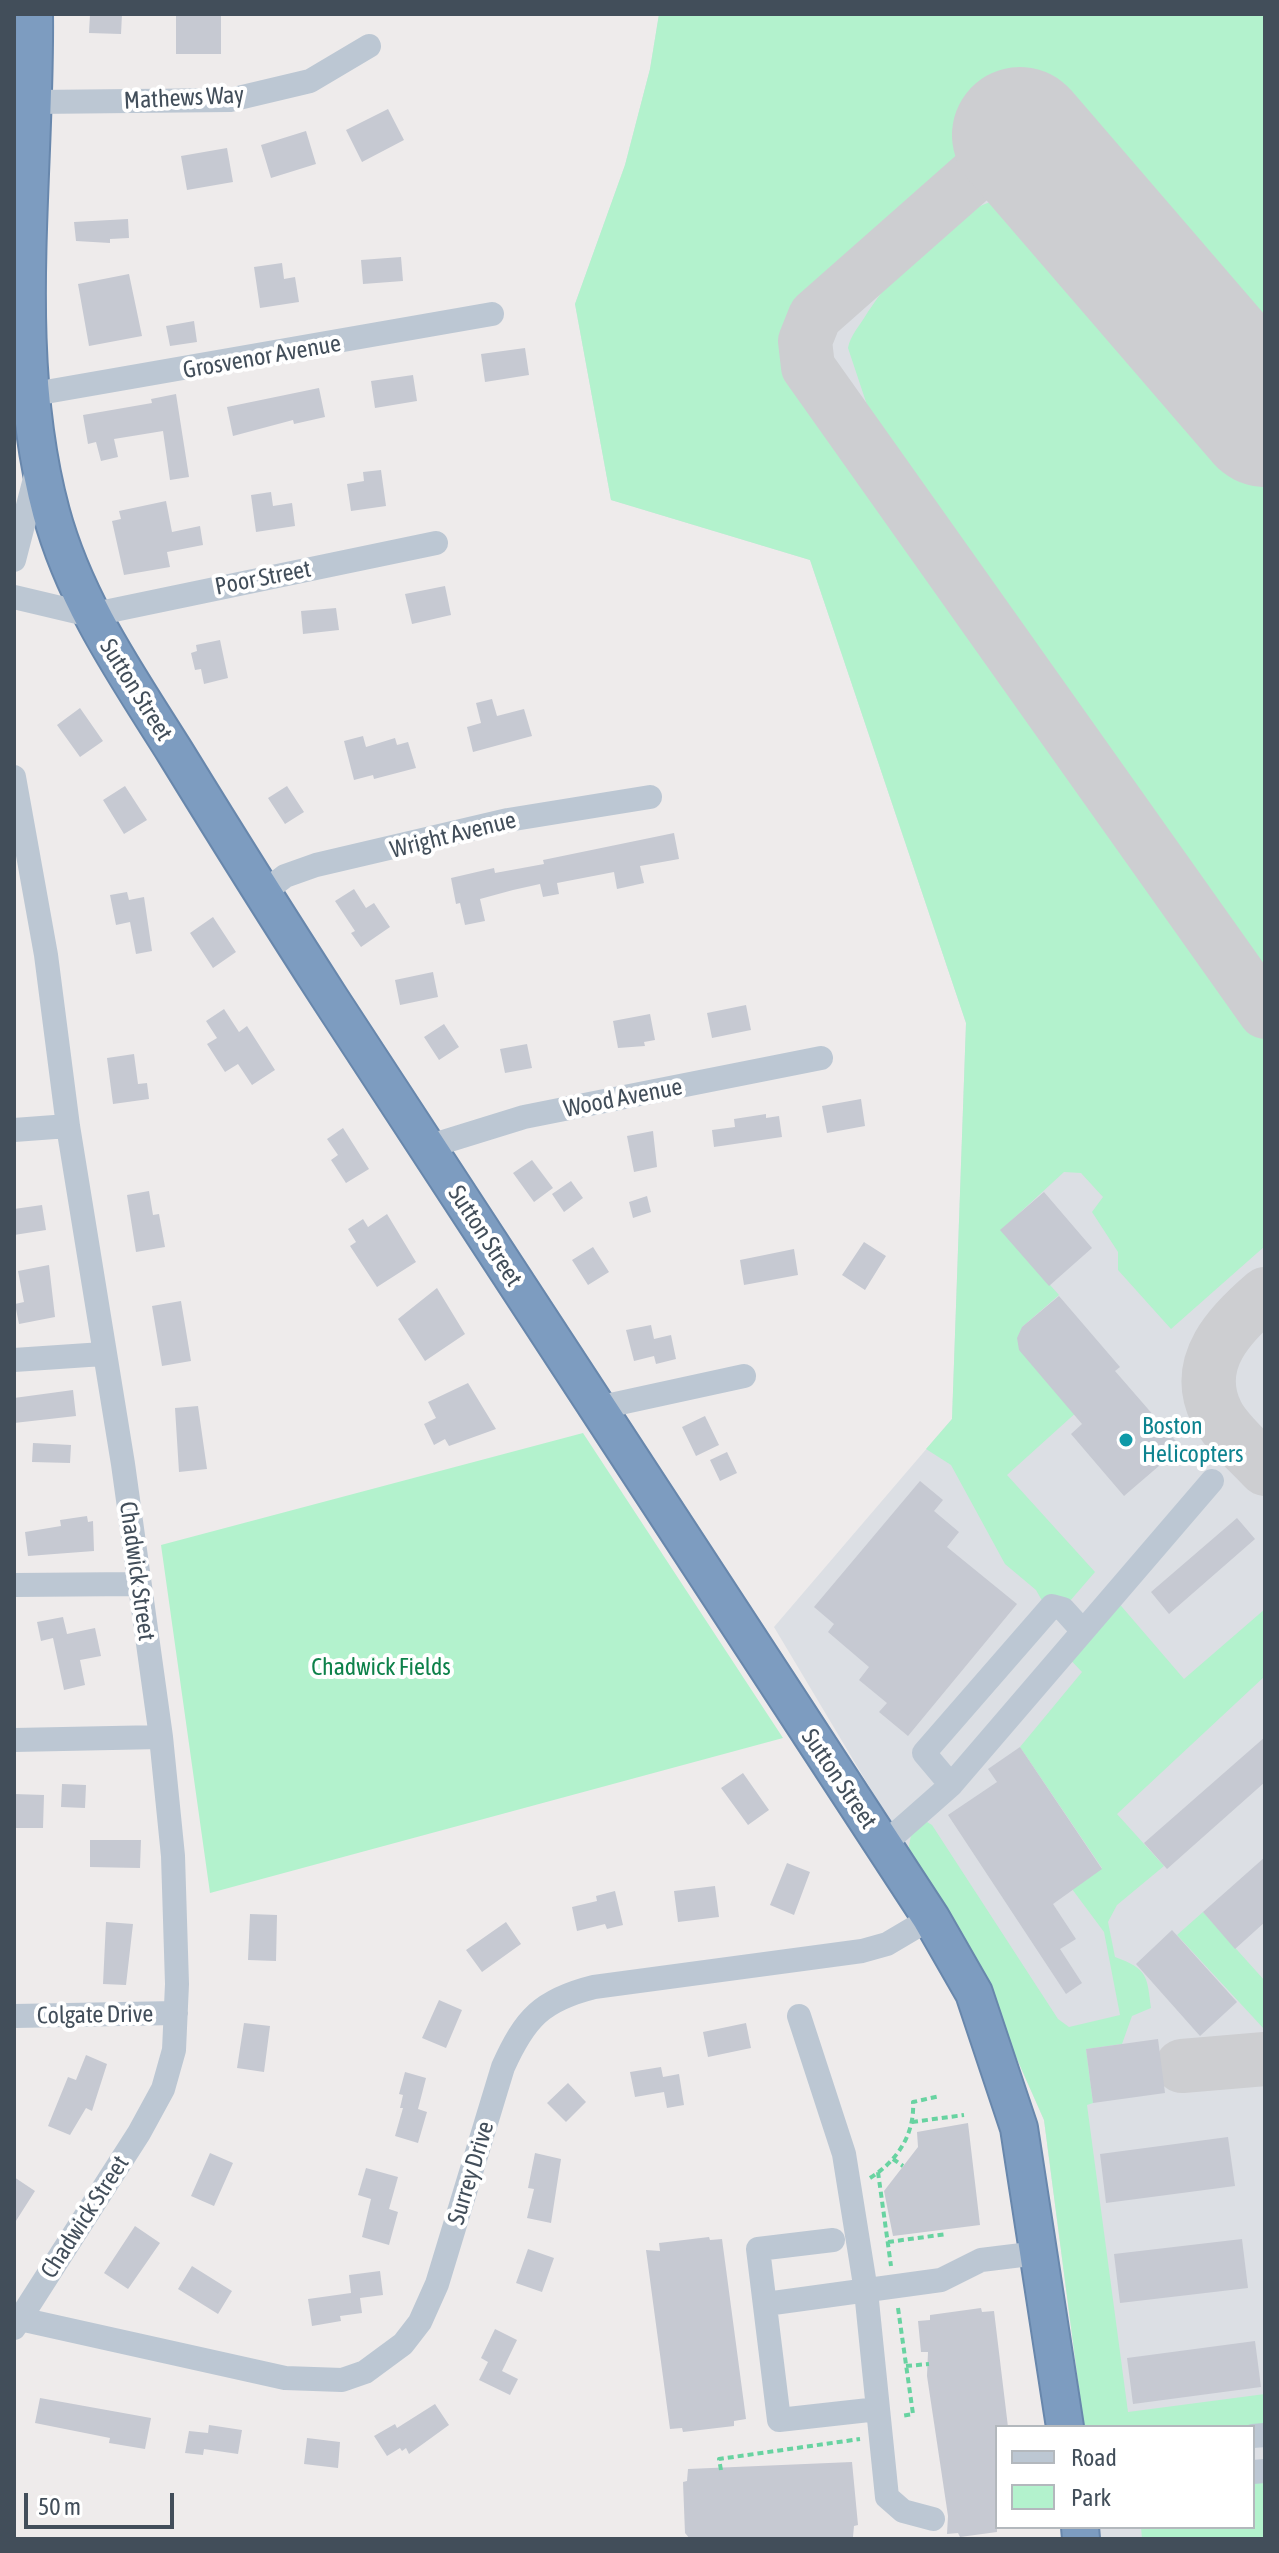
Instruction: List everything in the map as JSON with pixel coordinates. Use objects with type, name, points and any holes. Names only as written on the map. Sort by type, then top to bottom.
[{"type":"highway","name":"Sutton Street","points":[[34,14],[35,102],[28,329],[22,396],[65,556],[90,615],[263,893],[931,1918],[974,1993],[1019,2128],[1065,2425]]},
{"type":"street","name":"Mathews Way","points":[[35,102],[230,100],[310,81],[369,46]]},
{"type":"street","name":"Grosvenor Avenue","points":[[22,396],[492,314]]},
{"type":"street","points":[[14,560],[40,461]]},
{"type":"street","name":"Poor Street","points":[[90,615],[436,543]]},
{"type":"street","points":[[14,597],[90,615]]},
{"type":"street","name":"Chadwick Street","points":[[14,777],[23,885],[46,955],[68,1126],[123,1464],[137,1584],[161,1737],[173,1856],[176,2013],[174,2050],[163,2089],[139,2133],[17,2323]]},
{"type":"street","name":"Wright Avenue","points":[[263,893],[285,876],[316,865],[508,820],[650,797]]},
{"type":"street","name":"Wood Avenue","points":[[427,1147],[524,1117],[821,1058]]},
{"type":"street","points":[[14,1130],[68,1126]]},
{"type":"street","points":[[14,1360],[103,1354]]},
{"type":"street","points":[[597,1408],[744,1376]]},
{"type":"street","points":[[883,1845],[951,1785],[1212,1481]]},
{"type":"street","points":[[14,1585],[137,1584]]},
{"type":"street","points":[[951,1785],[924,1753],[1052,1606],[1063,1609],[1082,1630]]},
{"type":"street","points":[[14,1740],[161,1737]]},
{"type":"street","name":"Surrey Drive","points":[[17,2323],[285,2378],[342,2380],[365,2372],[403,2344],[420,2322],[437,2284],[503,2067],[517,2037],[544,2006],[563,1995],[594,1987],[862,1951],[887,1944],[931,1918]]},
{"type":"street","name":"Colgate Drive","points":[[14,2016],[176,2013]]},
{"type":"street","points":[[799,2016],[844,2154],[866,2291],[887,2497],[903,2511],[933,2519]]},
{"type":"street","points":[[833,2240],[758,2249],[779,2420],[879,2419]]},
{"type":"street","points":[[766,2304],[941,2280],[981,2260],[1038,2253]]},
{"type":"path","points":[[864,2182],[902,2148],[912,2122],[916,2099],[940,2096]]},
{"type":"path","points":[[912,2122],[964,2115]]},
{"type":"path","points":[[893,2159],[903,2166]]},
{"type":"path","points":[[878,2172],[893,2276]]},
{"type":"path","points":[[888,2242],[947,2234]]},
{"type":"path","points":[[721,2470],[719,2459],[866,2438],[879,2419],[913,2414],[897,2303],[908,2301]]},
{"type":"path","points":[[906,2366],[929,2364]]},
{"type":"shaded area","points":[[659,14],[1265,14],[1265,2539],[1098,2539],[1096,2529],[1255,2529],[1255,2425],[1084,2425],[1044,2120],[975,1964],[774,1627],[952,1419],[966,1023],[810,560],[611,500],[575,304],[625,165],[650,69]]},
{"type":"green space","points":[[659,14],[1265,14],[1265,341],[1049,90],[977,147],[807,299],[796,318],[791,338],[796,380],[1265,1036],[1265,1246],[1171,1329],[1118,1270],[1118,1252],[1092,1212],[1103,1197],[1081,1173],[1064,1172],[1001,1230],[1059,1295],[1022,1327],[1079,1410],[1007,1475],[1095,1572],[1063,1609],[1048,1611],[1036,1590],[1005,1564],[951,1465],[926,1449],[952,1419],[966,1023],[810,560],[611,500],[575,304],[625,165],[650,69]]},
{"type":"green space","points":[[1009,197],[1023,208],[1265,490],[1265,981],[1040,668],[887,441],[868,408],[848,348],[853,335],[893,278],[927,242],[966,213]]},
{"type":"green space","name":"Chadwick Fields","points":[[583,1433],[783,1738],[210,1893],[161,1545]]},
{"type":"green space","points":[[1116,1600],[1184,1679],[1265,1609],[1265,1676],[1117,1814],[1164,1866],[1117,1905],[1108,1922],[1115,1957],[1144,1975],[1151,2008],[1132,2016],[1122,2044],[1086,2049],[1093,2103],[1087,2105],[1128,2412],[1265,2394],[1265,2426],[1084,2425],[1044,2120],[975,1964],[908,1851],[912,1830],[927,1822],[932,1825],[1058,2019],[1069,2027],[1120,2015],[1104,1932],[1072,1889],[1102,1868],[1020,1747],[1082,1672],[1063,1652]]},
{"type":"green space","points":[[1203,1912],[1265,1981],[1265,2030],[1177,1935]]},
{"type":"green space","points":[[1265,2480],[1265,2539],[1142,2539],[1141,2529],[1255,2529],[1255,2482]]},
{"type":"building","points":[[90,14],[122,14],[121,34],[89,33]]},
{"type":"building","points":[[176,14],[221,14],[221,54],[176,54]]},
{"type":"building","points":[[388,109],[404,140],[362,162],[346,130]]},
{"type":"building","points":[[306,131],[316,164],[271,178],[261,145]]},
{"type":"building","points":[[227,148],[233,182],[187,190],[181,156]]},
{"type":"building","points":[[128,219],[129,238],[110,239],[110,243],[76,241],[74,222]]},
{"type":"building","points":[[401,257],[403,281],[363,284],[361,260]]},
{"type":"building","points":[[282,263],[284,279],[295,277],[299,302],[260,308],[254,267]]},
{"type":"building","points":[[129,274],[142,336],[89,346],[78,284]]},
{"type":"building","points":[[194,321],[197,342],[170,346],[166,326]]},
{"type":"building","points":[[525,348],[529,375],[485,382],[481,354]]},
{"type":"building","points":[[413,375],[417,401],[375,408],[371,381]]},
{"type":"building","points":[[319,388],[325,417],[294,424],[293,420],[233,436],[227,407]]},
{"type":"building","points":[[176,394],[189,477],[170,480],[163,431],[114,439],[118,457],[101,461],[96,442],[88,444],[83,415],[152,403],[151,399]]},
{"type":"building","points":[[381,470],[386,506],[351,511],[347,484],[364,481],[363,472]]},
{"type":"building","points":[[271,492],[273,506],[292,503],[295,526],[256,532],[251,495]]},
{"type":"building","points":[[166,501],[172,532],[200,526],[203,545],[167,552],[170,567],[124,575],[112,521],[121,519],[119,511]]},
{"type":"building","points":[[445,586],[451,615],[412,624],[405,594]]},
{"type":"building","points":[[336,608],[339,630],[303,634],[301,611]]},
{"type":"building","points":[[220,640],[228,678],[204,684],[201,669],[195,670],[191,653],[197,651],[196,645]]},
{"type":"building","points":[[492,699],[497,716],[524,709],[532,736],[473,752],[467,727],[481,723],[476,703]]},
{"type":"building","points":[[80,708],[103,741],[80,757],[57,725]]},
{"type":"building","points":[[363,736],[366,747],[395,738],[397,745],[408,742],[416,768],[374,779],[373,775],[354,780],[344,741]]},
{"type":"building","points":[[125,786],[147,820],[124,834],[103,800]]},
{"type":"building","points":[[287,786],[304,812],[285,824],[268,798]]},
{"type":"building","points":[[674,833],[679,859],[640,866],[644,883],[617,889],[614,872],[557,883],[559,894],[543,897],[540,884],[513,890],[480,899],[485,921],[465,925],[460,903],[456,904],[451,878],[494,868],[495,873],[544,864],[543,860]]},
{"type":"building","points":[[354,889],[366,908],[374,903],[390,927],[361,947],[351,933],[355,931],[335,901]]},
{"type":"building","points":[[127,892],[129,900],[144,897],[152,951],[136,954],[130,922],[116,925],[110,895]]},
{"type":"building","points":[[213,917],[236,952],[213,968],[190,933]]},
{"type":"building","points":[[433,972],[438,997],[400,1005],[395,980]]},
{"type":"building","points":[[746,1005],[751,1030],[712,1038],[707,1013]]},
{"type":"building","points":[[224,1009],[239,1032],[247,1026],[275,1070],[252,1085],[238,1064],[225,1072],[207,1044],[217,1038],[206,1021]]},
{"type":"building","points":[[650,1014],[655,1040],[644,1042],[645,1046],[618,1048],[613,1021]]},
{"type":"building","points":[[444,1024],[459,1047],[439,1060],[424,1037]]},
{"type":"building","points":[[527,1044],[532,1068],[505,1073],[500,1049]]},
{"type":"building","points":[[134,1054],[138,1084],[147,1083],[149,1099],[113,1104],[107,1058]]},
{"type":"building","points":[[861,1099],[865,1126],[827,1133],[822,1106]]},
{"type":"building","points":[[766,1114],[766,1118],[779,1116],[782,1137],[714,1147],[712,1130],[735,1127],[734,1119]]},
{"type":"building","points":[[343,1128],[369,1169],[346,1183],[331,1160],[338,1155],[327,1139]]},
{"type":"building","points":[[653,1131],[657,1167],[634,1172],[627,1136]]},
{"type":"building","points":[[532,1160],[553,1188],[534,1202],[513,1173]]},
{"type":"building","points":[[571,1181],[583,1198],[564,1212],[552,1194]]},
{"type":"building","points":[[149,1191],[153,1215],[159,1214],[165,1247],[136,1252],[127,1195]]},
{"type":"building","points":[[1044,1192],[1092,1248],[1049,1286],[1000,1230]]},
{"type":"building","points":[[647,1196],[651,1212],[633,1218],[629,1202]]},
{"type":"building","points":[[42,1205],[46,1230],[14,1235],[14,1209]]},
{"type":"building","points":[[387,1214],[416,1262],[377,1287],[350,1246],[356,1242],[348,1229],[363,1219],[368,1227]]},
{"type":"building","points":[[864,1242],[886,1256],[865,1290],[842,1275]]},
{"type":"building","points":[[593,1247],[609,1272],[588,1285],[572,1260]]},
{"type":"building","points":[[794,1249],[798,1275],[744,1285],[740,1260]]},
{"type":"building","points":[[49,1265],[55,1317],[19,1324],[15,1304],[24,1302],[18,1271]]},
{"type":"building","points":[[437,1288],[465,1334],[425,1361],[398,1319]]},
{"type":"building","points":[[1059,1296],[1120,1367],[1115,1371],[1181,1447],[1124,1496],[1071,1434],[1082,1424],[1019,1350],[1017,1338],[1022,1327]]},
{"type":"building","points":[[181,1301],[191,1361],[162,1366],[152,1306]]},
{"type":"building","points":[[651,1325],[654,1339],[671,1335],[676,1359],[656,1364],[654,1356],[634,1361],[626,1330]]},
{"type":"building","points":[[468,1383],[496,1429],[449,1446],[445,1439],[434,1445],[424,1424],[436,1418],[428,1402]]},
{"type":"building","points":[[73,1390],[76,1416],[14,1423],[14,1398]]},
{"type":"building","points":[[198,1406],[207,1469],[179,1472],[175,1408]]},
{"type":"building","points":[[705,1416],[719,1445],[696,1456],[682,1427]]},
{"type":"building","points":[[33,1443],[71,1445],[70,1463],[32,1462]]},
{"type":"building","points":[[727,1452],[737,1473],[720,1481],[710,1460]]},
{"type":"building","points":[[920,1481],[943,1500],[934,1511],[959,1532],[947,1547],[1017,1604],[908,1736],[879,1712],[887,1703],[859,1680],[869,1667],[828,1632],[834,1624],[814,1607]]},
{"type":"building","points":[[87,1516],[88,1522],[93,1521],[94,1551],[28,1556],[25,1532],[61,1526],[60,1520]]},
{"type":"building","points":[[1237,1518],[1255,1539],[1169,1614],[1151,1592]]},
{"type":"building","points":[[63,1617],[67,1634],[95,1628],[101,1656],[80,1660],[85,1685],[64,1690],[53,1638],[41,1641],[37,1622]]},
{"type":"building","points":[[1265,1737],[1265,1782],[1167,1869],[1144,1843]]},
{"type":"building","points":[[1020,1747],[1102,1869],[1053,1904],[1076,1939],[1060,1949],[1082,1983],[1066,1994],[948,1815],[997,1782],[988,1769]]},
{"type":"building","points":[[743,1773],[769,1810],[748,1825],[721,1788]]},
{"type":"building","points":[[62,1784],[86,1785],[85,1808],[61,1807]]},
{"type":"building","points":[[14,1794],[44,1795],[43,1828],[14,1828]]},
{"type":"building","points":[[90,1840],[141,1840],[140,1868],[90,1867]]},
{"type":"building","points":[[1265,1857],[1265,1922],[1235,1949],[1203,1912]]},
{"type":"building","points":[[787,1863],[810,1872],[794,1915],[770,1905]]},
{"type":"building","points":[[715,1886],[719,1917],[678,1922],[674,1891]]},
{"type":"building","points":[[615,1891],[623,1925],[607,1929],[605,1924],[577,1931],[572,1907],[597,1901],[596,1896]]},
{"type":"building","points":[[250,1914],[277,1915],[276,1961],[248,1960]]},
{"type":"building","points":[[106,1922],[133,1924],[126,1985],[103,1984]]},
{"type":"building","points":[[506,1922],[521,1944],[482,1972],[466,1950]]},
{"type":"building","points":[[1172,1930],[1237,2002],[1200,2036],[1136,1964]]},
{"type":"building","points":[[439,2000],[462,2010],[446,2048],[422,2038]]},
{"type":"building","points":[[244,2023],[270,2026],[264,2072],[237,2068]]},
{"type":"building","points":[[746,2023],[751,2048],[708,2057],[703,2032]]},
{"type":"building","points":[[1158,2039],[1165,2093],[1093,2103],[1086,2049]]},
{"type":"building","points":[[86,2055],[107,2064],[92,2111],[86,2108],[70,2135],[48,2126],[68,2077],[76,2080]]},
{"type":"building","points":[[661,2067],[663,2077],[679,2074],[684,2105],[667,2108],[664,2092],[635,2097],[630,2072]]},
{"type":"building","points":[[405,2072],[426,2078],[418,2109],[427,2112],[418,2143],[395,2136],[403,2108],[400,2108],[403,2095],[399,2094]]},
{"type":"building","points":[[568,2083],[586,2102],[566,2122],[547,2103]]},
{"type":"building","points":[[968,2123],[980,2225],[893,2236],[884,2191],[918,2147],[917,2132]]},
{"type":"building","points":[[1228,2137],[1235,2186],[1106,2203],[1100,2154]]},
{"type":"building","points":[[210,2153],[233,2163],[214,2206],[191,2196]]},
{"type":"building","points":[[535,2153],[561,2159],[551,2223],[527,2218],[534,2189],[528,2188]]},
{"type":"building","points":[[366,2168],[398,2177],[389,2209],[398,2212],[389,2245],[362,2237],[371,2199],[358,2195]]},
{"type":"building","points":[[14,2177],[35,2191],[14,2224]]},
{"type":"building","points":[[135,2226],[160,2243],[128,2289],[104,2273]]},
{"type":"building","points":[[709,2237],[710,2240],[722,2239],[746,2419],[734,2421],[734,2426],[683,2432],[682,2428],[670,2429],[646,2250],[660,2251],[659,2243]]},
{"type":"building","points":[[1242,2239],[1248,2288],[1120,2303],[1114,2254]]},
{"type":"building","points":[[528,2249],[554,2258],[542,2292],[516,2283]]},
{"type":"building","points":[[192,2266],[232,2291],[218,2314],[178,2289]]},
{"type":"building","points":[[380,2271],[383,2295],[360,2298],[362,2313],[340,2316],[341,2321],[312,2326],[308,2299],[351,2293],[349,2275]]},
{"type":"building","points":[[981,2308],[982,2312],[994,2311],[1008,2425],[995,2425],[997,2532],[960,2537],[958,2533],[947,2534],[948,2516],[927,2376],[928,2352],[921,2352],[918,2321],[930,2320],[930,2315]]},
{"type":"building","points":[[495,2329],[517,2340],[502,2371],[518,2379],[510,2395],[479,2380],[488,2362],[481,2358]]},
{"type":"building","points":[[1255,2341],[1261,2387],[1133,2404],[1127,2358]]},
{"type":"building","points":[[40,2398],[151,2418],[145,2449],[109,2443],[110,2438],[35,2423]]},
{"type":"building","points":[[435,2404],[449,2425],[409,2454],[406,2448],[402,2451],[400,2448],[387,2456],[374,2436],[395,2424],[397,2428]]},
{"type":"building","points":[[209,2425],[242,2430],[238,2454],[204,2449],[203,2455],[185,2453],[189,2431],[208,2433]]},
{"type":"building","points":[[307,2438],[340,2442],[338,2468],[304,2464]]},
{"type":"building","points":[[852,2462],[858,2525],[854,2526],[853,2537],[690,2539],[685,2533],[683,2482],[687,2481],[688,2469]]},
{"type":"taxiway","points":[[1020,135],[815,316],[805,341],[808,367],[1265,1012]]},
{"type":"taxiway","points":[[1265,1294],[1228,1331],[1212,1360],[1209,1377],[1210,1394],[1220,1419],[1265,1469]]},
{"type":"taxiway","points":[[1182,2066],[1265,2059]]},
{"type":"runway","points":[[1020,135],[1265,419]]},
{"type":"place","name":"Boston Helicopters","points":[[1126,1440]]}]
